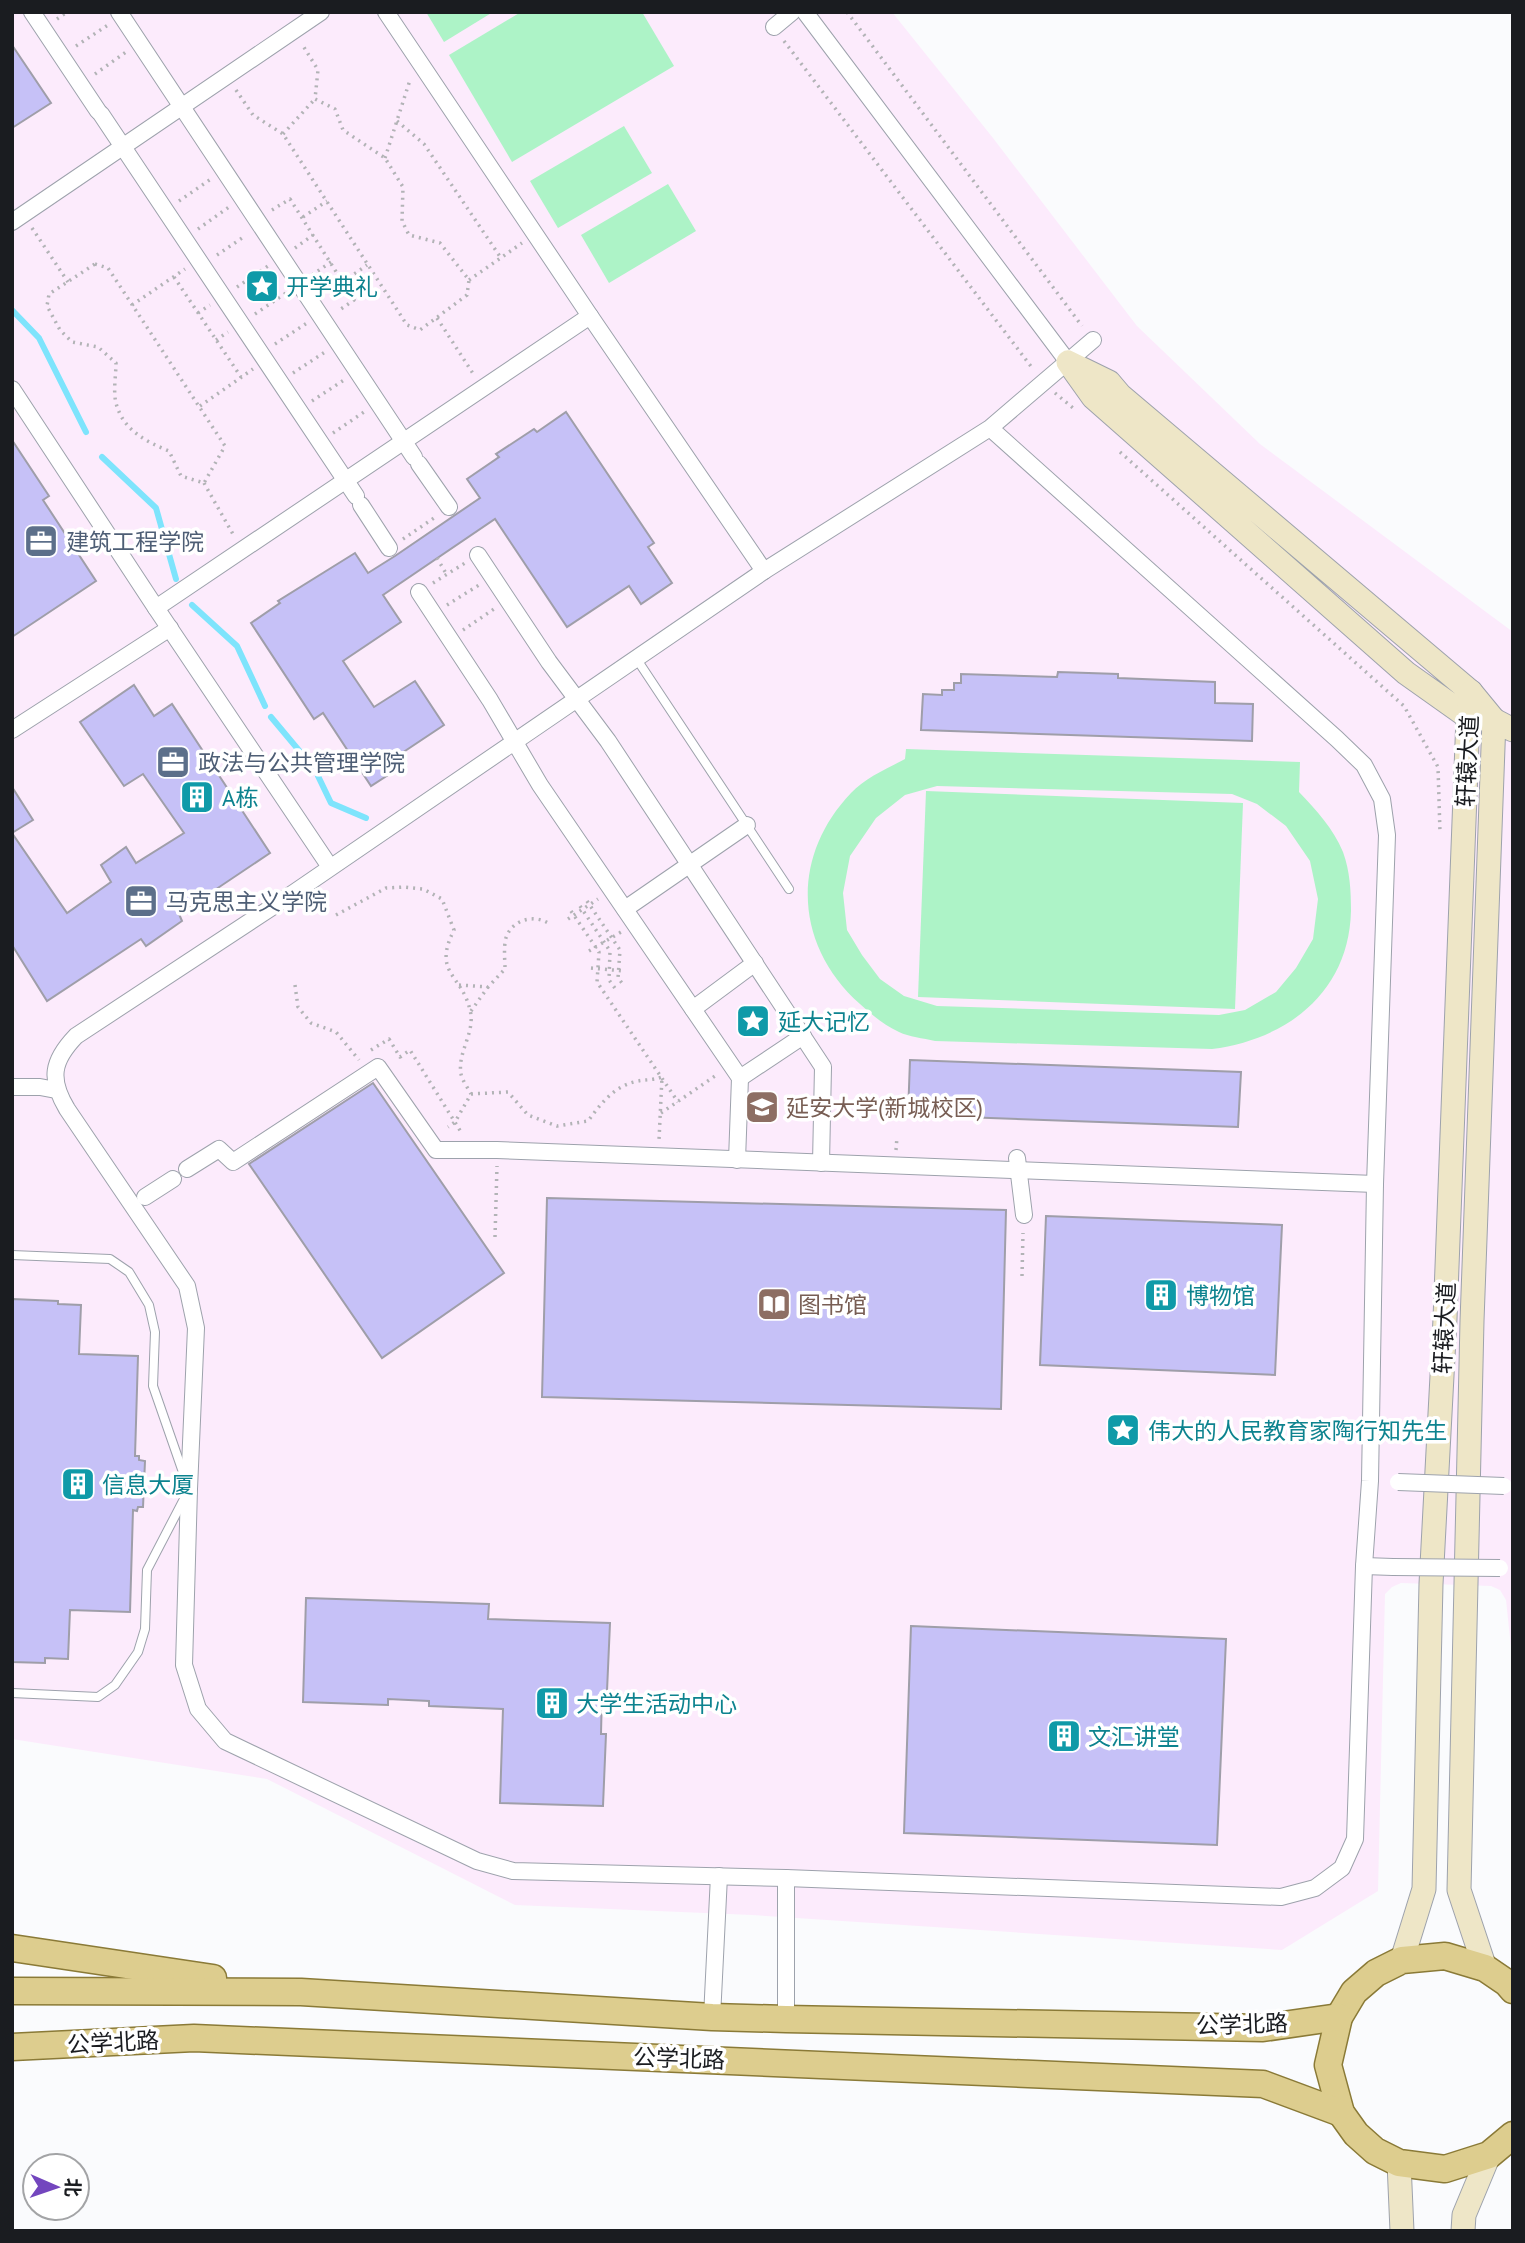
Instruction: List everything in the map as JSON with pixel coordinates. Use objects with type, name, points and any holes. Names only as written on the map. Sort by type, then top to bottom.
[{"type":"main road","points":[[12,1948],[301,1992]]},
{"type":"main road","points":[[1513,1990],[1485,1968],[1445,1956],[1402,1960],[1376,1973],[1354,1992],[1339,2017],[1328,2065],[1341,2113],[1356,2134],[1376,2151],[1399,2163],[1445,2169],[1489,2155],[1513,2135]]},
{"type":"main road","name":"公学北路","points":[[12,1991],[301,1992],[712,2017],[786,2019],[1263,2028],[1339,2017]]},
{"type":"main road","name":"公学北路","points":[[12,2047],[194,2038],[1263,2084],[1341,2113]]},
{"type":"street","points":[[32,12],[390,548]]},
{"type":"street","points":[[18,218],[321,12]]},
{"type":"street","points":[[386,12],[764,571]]},
{"type":"street","points":[[774,27],[792,12]]},
{"type":"street","points":[[805,12],[1093,397],[1406,673],[1468,717],[1503,725]]},
{"type":"street","points":[[120,14],[449,508]]},
{"type":"street","points":[[156,608],[590,316]]},
{"type":"street","points":[[990,428],[1337,739],[1364,765],[1382,799],[1387,835],[1370,1481],[1364,1566],[1355,1839],[1342,1868],[1315,1888],[1281,1897],[786,1878],[513,1871],[477,1861],[225,1741],[198,1709],[184,1665],[188,1489],[196,1328],[187,1286],[56,1090],[56,1068],[64,1049],[76,1036],[295,892],[764,571],[990,428],[1093,340]]},
{"type":"street","points":[[1068,362],[1110,383],[1471,692],[1503,725]]},
{"type":"street","points":[[12,389],[330,867]]},
{"type":"street","points":[[478,555],[548,662],[608,741],[823,1067],[821,1163]]},
{"type":"street","points":[[419,592],[541,785],[736,1072],[737,1160]]},
{"type":"street","points":[[12,730],[170,628]]},
{"type":"street","name":"轩辕大道","points":[[1402,1960],[1424,1889],[1431,1584],[1445,1319],[1471,692]]},
{"type":"street","name":"轩辕大道","points":[[1485,1968],[1459,1891],[1472,1321],[1503,725]]},
{"type":"street","points":[[625,909],[747,825]]},
{"type":"street","points":[[693,1009],[755,963]]},
{"type":"street","points":[[736,1072],[803,1036]]},
{"type":"street","points":[[145,1197],[219,1149],[233,1162],[378,1067],[436,1150],[821,1163],[1018,1165],[1376,1184]]},
{"type":"street","points":[[12,1087],[56,1090]]},
{"type":"street","points":[[1018,1165],[1024,1215]]},
{"type":"street","points":[[1370,1481],[1508,1486]]},
{"type":"street","points":[[1364,1566],[1506,1568]]},
{"type":"street","points":[[712,2017],[719,1876]]},
{"type":"street","points":[[786,1878],[786,2019]]},
{"type":"street","points":[[1463,2231],[1464,2215],[1489,2155]]},
{"type":"street","points":[[1399,2163],[1402,2231]]},
{"type":"lane","points":[[636,658],[789,890]]},
{"type":"lane","points":[[12,1255],[110,1259],[129,1272],[149,1305],[155,1332],[153,1386],[188,1489],[147,1570],[145,1629],[138,1652],[115,1685],[98,1697],[12,1693]]},
{"type":"path","points":[[847,12],[1093,340]]},
{"type":"path","points":[[62,56],[120,14]]},
{"type":"path","points":[[774,27],[1044,384],[1077,411]]},
{"type":"path","points":[[283,134],[315,99],[318,70],[294,31]]},
{"type":"path","points":[[80,84],[140,43]]},
{"type":"path","points":[[226,77],[253,115],[283,134],[407,325],[420,330],[467,295],[469,280],[440,243],[409,235],[402,222],[403,187],[385,158],[343,130],[335,109],[315,99]]},
{"type":"path","points":[[385,158],[411,77]]},
{"type":"path","points":[[397,121],[424,144],[500,258]]},
{"type":"path","points":[[165,210],[224,170]]},
{"type":"path","points":[[184,238],[243,198]]},
{"type":"path","points":[[132,305],[189,266],[202,265],[261,226],[264,215],[290,199],[354,300],[331,316],[319,314],[261,354],[257,367],[200,407]]},
{"type":"path","points":[[302,218],[327,201]]},
{"type":"path","points":[[18,218],[68,282]]},
{"type":"path","points":[[198,313],[313,235]]},
{"type":"path","points":[[469,280],[522,243]]},
{"type":"path","points":[[216,340],[331,262]]},
{"type":"path","points":[[204,483],[225,446],[108,268],[95,264],[49,294],[47,306],[60,330],[72,342],[98,347],[116,363],[115,402],[127,426],[143,440],[169,451],[181,476],[204,483],[242,550]]},
{"type":"path","points":[[343,282],[368,264]]},
{"type":"path","points":[[173,277],[240,377]]},
{"type":"path","points":[[437,318],[482,388]]},
{"type":"path","points":[[280,382],[338,342]]},
{"type":"path","points":[[299,411],[357,371]]},
{"type":"path","points":[[320,442],[378,403]]},
{"type":"path","points":[[1114,446],[1404,706],[1438,767],[1440,835]]},
{"type":"path","points":[[390,548],[449,508]]},
{"type":"path","points":[[419,592],[478,555]]},
{"type":"path","points":[[437,558],[447,575]]},
{"type":"path","points":[[434,614],[492,576]]},
{"type":"path","points":[[450,639],[508,600]]},
{"type":"path","points":[[336,915],[386,888],[424,889],[442,899],[454,930],[447,945],[447,968],[459,985],[471,1011],[469,1036],[462,1053],[461,1075],[471,1094]]},
{"type":"path","points":[[568,919],[588,903],[596,901]]},
{"type":"path","points":[[588,903],[621,950],[622,970],[618,978],[622,983]]},
{"type":"path","points":[[581,908],[610,951],[609,980],[617,991]]},
{"type":"path","points":[[573,913],[599,953],[597,982],[678,1102]]},
{"type":"path","points":[[471,1011],[505,969],[506,936],[514,926],[527,918],[545,921],[551,925]]},
{"type":"path","points":[[589,951],[617,934]]},
{"type":"path","points":[[591,968],[622,970]]},
{"type":"path","points":[[295,985],[298,1007],[312,1023],[337,1032],[358,1060]]},
{"type":"path","points":[[459,985],[488,987]]},
{"type":"path","points":[[351,1062],[389,1039],[400,1056],[410,1050],[463,1134]]},
{"type":"path","points":[[660,1114],[736,1072]]},
{"type":"path","points":[[471,1094],[508,1092],[528,1115],[557,1126],[587,1121],[606,1097],[634,1082],[648,1082],[662,1077]]},
{"type":"path","points":[[658,1156],[662,1077]]},
{"type":"path","points":[[447,1127],[456,1122],[471,1094]]},
{"type":"path","points":[[495,1237],[496,1186]]},
{"type":"path","points":[[1022,1276],[1024,1215]]},
{"type":"shaded area","name":"延安大学(新城校区)","points":[[12,12],[892,12],[993,138],[1137,326],[1260,444],[1513,632],[1513,1666],[1506,1600],[1500,1590],[1491,1586],[1401,1583],[1385,1594],[1378,1891],[1282,1950],[752,1915],[515,1905],[267,1779],[12,1739]]},
{"type":"green space","points":[[426,12],[493,12],[444,42]]},
{"type":"green space","points":[[521,12],[642,12],[674,66],[512,162],[449,55]]},
{"type":"green space","points":[[624,126],[652,173],[558,228],[530,181]]},
{"type":"green space","points":[[668,184],[696,231],[609,283],[581,235]]},
{"type":"green space","points":[[906,749],[1300,762],[1299,792],[1334,835],[1347,866],[1351,911],[1348,940],[1339,965],[1326,988],[1309,1007],[1289,1022],[1266,1035],[1240,1044],[1212,1049],[935,1041],[899,1032],[869,1012],[838,981],[822,955],[812,928],[808,900],[810,872],[817,845],[831,818],[851,793],[863,783],[905,759]],"holes":[[[937,786],[1232,794],[1257,804],[1286,826],[1310,861],[1318,899],[1313,939],[1296,968],[1276,992],[1245,1010],[1219,1015],[937,1006],[904,996],[880,979],[847,930],[843,893],[850,856],[876,818],[905,795]]]},
{"type":"green space","points":[[926,791],[1243,803],[1235,1009],[918,997]]},
{"type":"building","points":[[12,45],[51,103],[12,128]]},
{"type":"building","points":[[566,412],[654,543],[648,547],[672,583],[641,604],[629,586],[567,627],[495,519],[383,595],[401,622],[343,661],[374,707],[415,681],[444,725],[396,757],[402,766],[371,786],[323,713],[314,719],[251,623],[280,603],[278,601],[355,553],[368,573],[395,556],[480,498],[467,479],[499,457],[496,454],[534,429],[537,432]]},
{"type":"building","name":"建筑工程学院","points":[[12,440],[49,496],[43,500],[96,581],[12,637]]},
{"type":"building","points":[[1058,672],[1118,674],[1118,678],[1215,682],[1215,703],[1253,704],[1252,741],[921,730],[923,694],[942,695],[942,690],[954,690],[954,683],[961,683],[961,674],[1057,677]]},
{"type":"building","points":[[134,685],[154,716],[172,704],[270,853],[179,914],[182,921],[146,946],[141,939],[47,1001],[12,945],[12,833],[67,913],[111,882],[101,865],[126,847],[136,863],[184,833],[143,774],[124,786],[80,722]]},
{"type":"building","points":[[12,787],[33,820],[12,833]]},
{"type":"building","points":[[910,1060],[1241,1072],[1238,1127],[908,1115]]},
{"type":"building","points":[[373,1083],[504,1273],[382,1358],[249,1164]]},
{"type":"building","name":"图书馆","points":[[547,1198],[1006,1210],[1001,1409],[542,1397]]},
{"type":"building","name":"博物馆","points":[[1046,1216],[1282,1225],[1275,1375],[1040,1365]]},
{"type":"building","name":"信息大厦","points":[[12,1299],[81,1305],[79,1354],[138,1356],[135,1456],[145,1461],[143,1507],[138,1507],[137,1511],[133,1510],[130,1612],[70,1610],[68,1659],[45,1658],[45,1663],[12,1662]]},
{"type":"building","name":"大学生活动中心","points":[[306,1598],[489,1604],[488,1619],[610,1623],[607,1691],[602,1691],[601,1734],[606,1734],[603,1806],[500,1803],[503,1709],[429,1706],[429,1701],[388,1699],[388,1705],[303,1702]]},
{"type":"building","name":"文汇讲堂","points":[[911,1626],[1226,1639],[1217,1845],[904,1833]]},
{"type":"waterway","points":[[12,310],[39,338],[86,432]]},
{"type":"waterway","points":[[102,457],[156,508],[176,579]]},
{"type":"waterway","points":[[192,605],[237,646],[265,706]]},
{"type":"waterway","points":[[271,717],[312,766]]},
{"type":"waterway","points":[[318,776],[331,803],[366,818]]},
{"type":"place","name":"开学典礼","points":[[262,286]]},
{"type":"place","name":"建筑工程学院","points":[[41,541]]},
{"type":"place","name":"政法与公共管理学院","points":[[173,762]]},
{"type":"place","name":"A栋","points":[[197,797]]},
{"type":"place","name":"马克思主义学院","points":[[141,901]]},
{"type":"place","name":"延大记忆","points":[[753,1021]]},
{"type":"place","name":"延安大学(新城校区)","points":[[762,1107]]},
{"type":"place","name":"博物馆","points":[[1161,1295]]},
{"type":"place","name":"图书馆","points":[[774,1304]]},
{"type":"place","name":"伟大的人民教育家陶行知先生","points":[[1123,1430]]},
{"type":"place","name":"信息大厦","points":[[78,1484]]},
{"type":"place","name":"大学生活动中心","points":[[552,1703]]},
{"type":"place","name":"文汇讲堂","points":[[1064,1736]]}]
